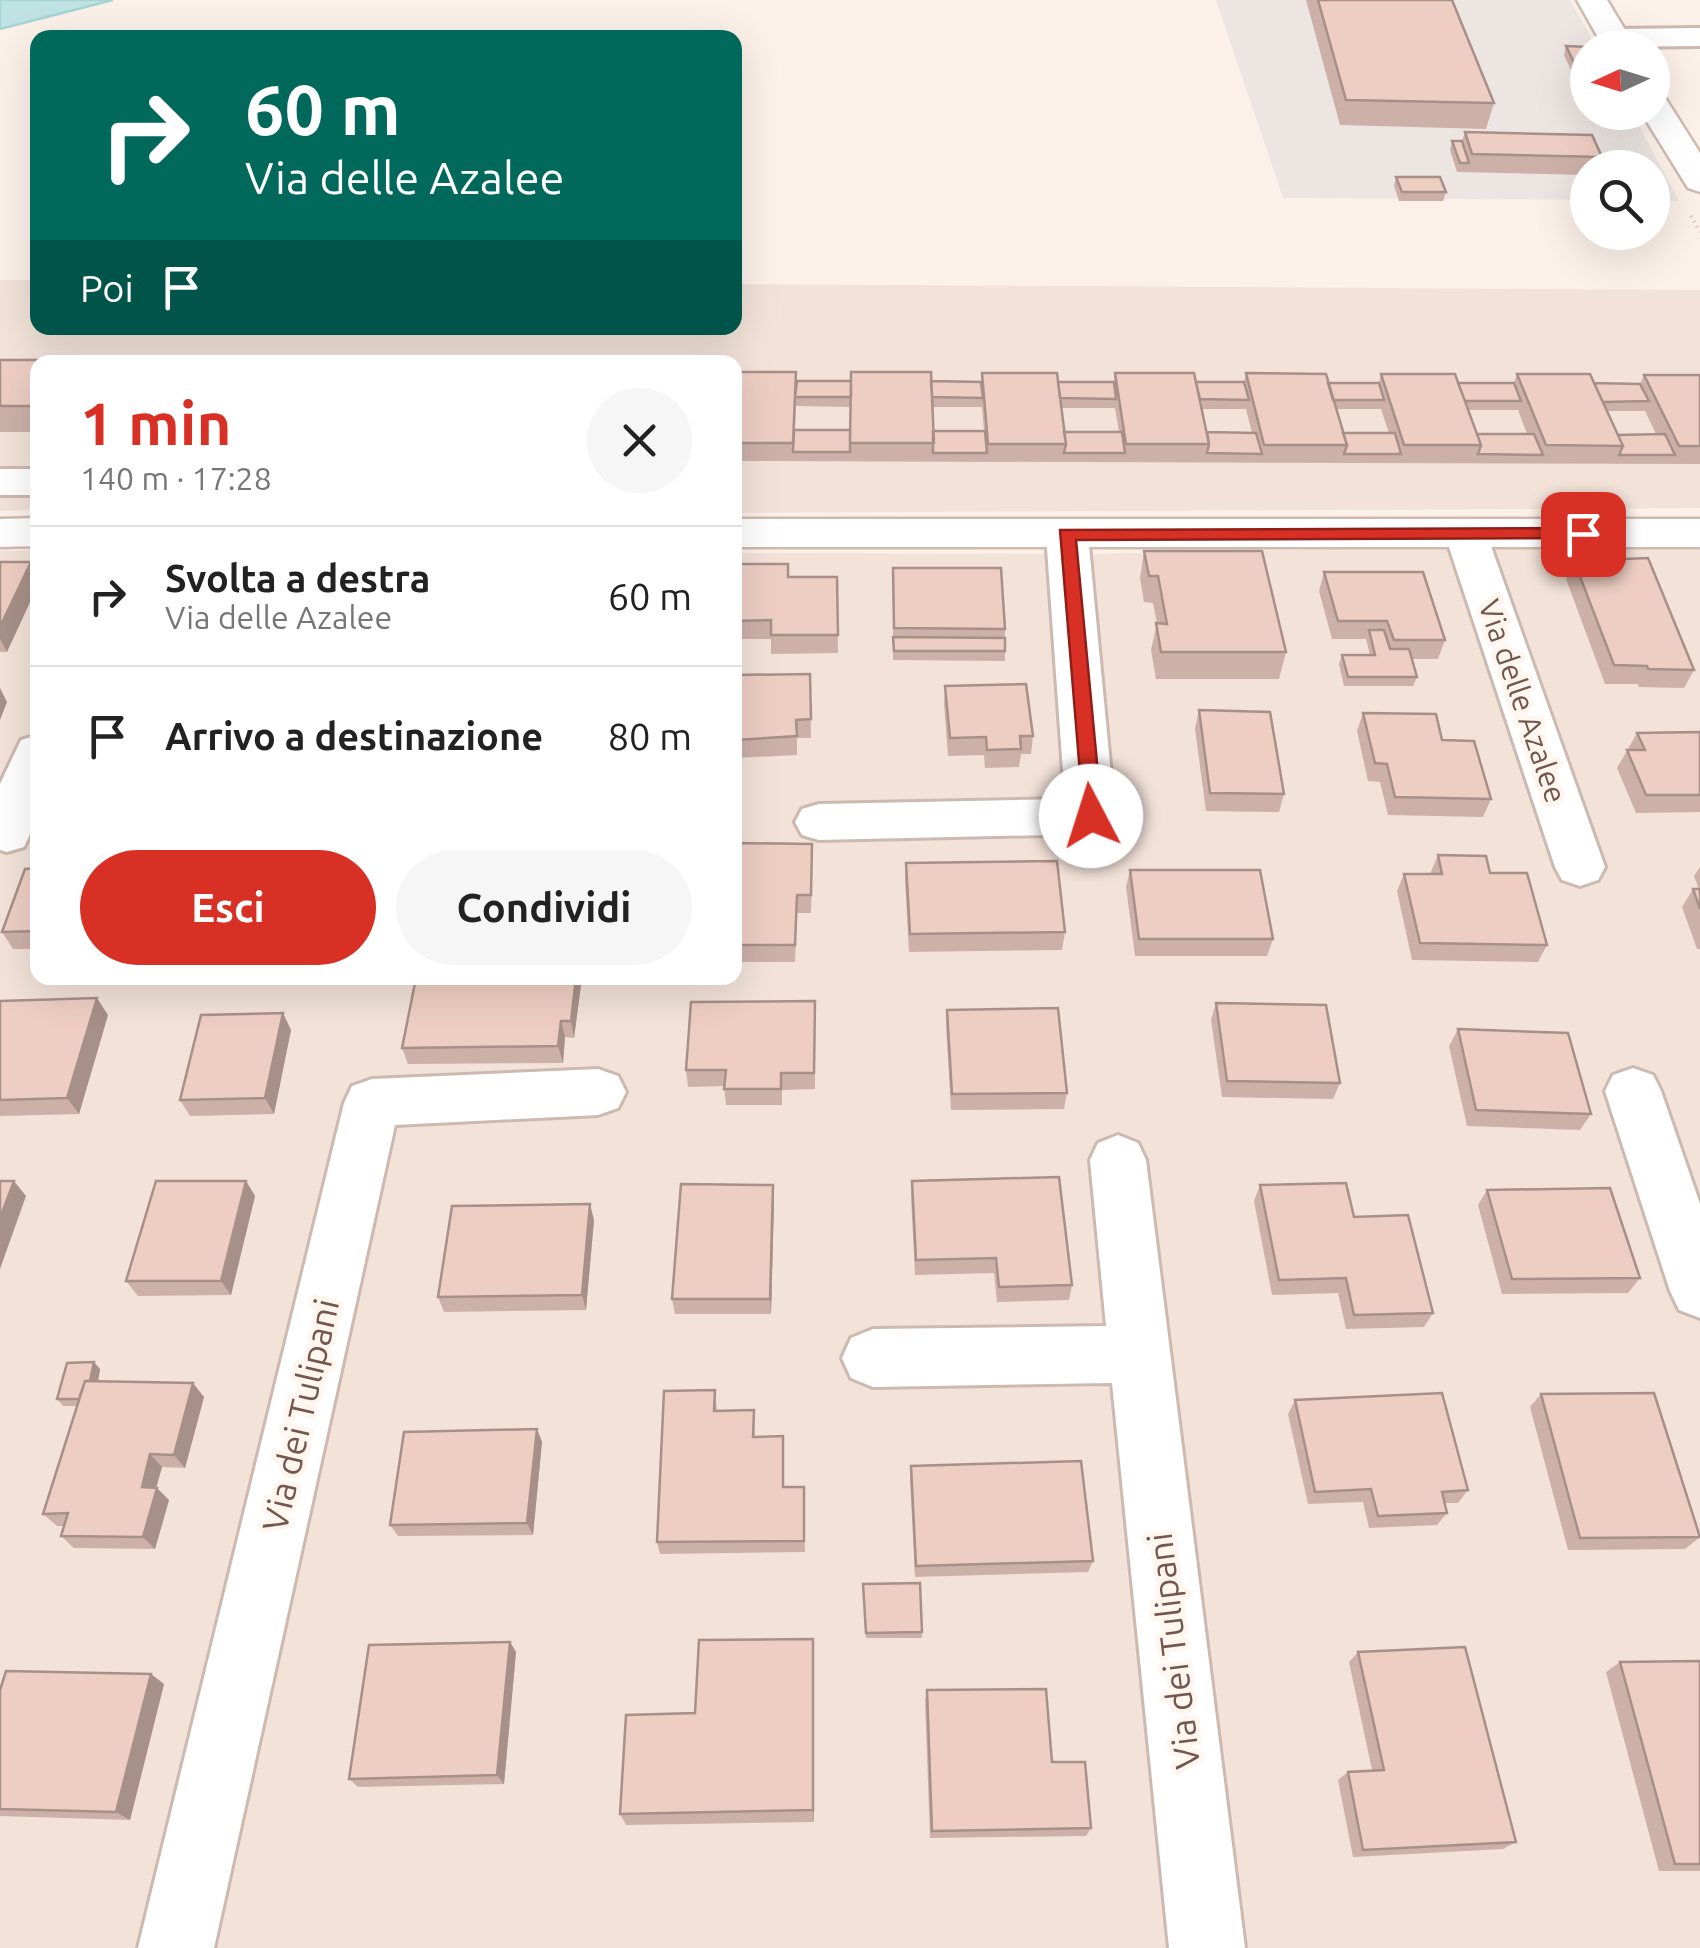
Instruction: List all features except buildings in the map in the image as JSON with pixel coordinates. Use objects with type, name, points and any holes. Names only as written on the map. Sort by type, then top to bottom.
[{"type":"street","points":[[1592,0],[1609,30]]},
{"type":"street","points":[[1670,39],[1700,37]]},
{"type":"street","points":[[1669,130],[1700,181]]},
{"type":"street","points":[[0,482],[30,482]]},
{"type":"street","points":[[0,533],[30,532]]},
{"type":"street","points":[[742,533],[1700,534]]},
{"type":"street","points":[[820,822],[1091,816],[1066,534]]},
{"type":"street","name":"Via delle Azalee","points":[[1466,535],[1580,868]]},
{"type":"street","points":[[7,815],[30,768]]},
{"type":"street","points":[[1633,1091],[1700,1290]]},
{"type":"street","name":"Via dei Tulipani","points":[[176,1948],[372,1103],[598,1092]]},
{"type":"street","name":"Via dei Tulipani","points":[[1118,1160],[1206,1948]]},
{"type":"street","points":[[873,1358],[1138,1354]]},
{"type":"shaded area","points":[[1216,0],[1570,0],[1587,30],[1570,30],[1570,130],[1641,130],[1652,150],[1570,150],[1570,200],[1283,198]]},
{"type":"shaded area","points":[[1670,184],[1679,201],[1670,201]]},
{"type":"shaded area","points":[[0,280],[30,280],[30,335],[742,335],[742,284],[1700,290],[1700,508],[742,513],[742,355],[30,355],[30,510],[0,511]]},
{"type":"shaded area","points":[[1473,547],[1700,548],[1700,1948],[0,1948],[0,551],[30,550],[30,985],[742,985],[742,553],[1079,554]]},
{"type":"water","points":[[0,0],[113,0],[0,29]]},
{"type":"route","points":[[1091,816],[1066,534],[1583,534]]}]
